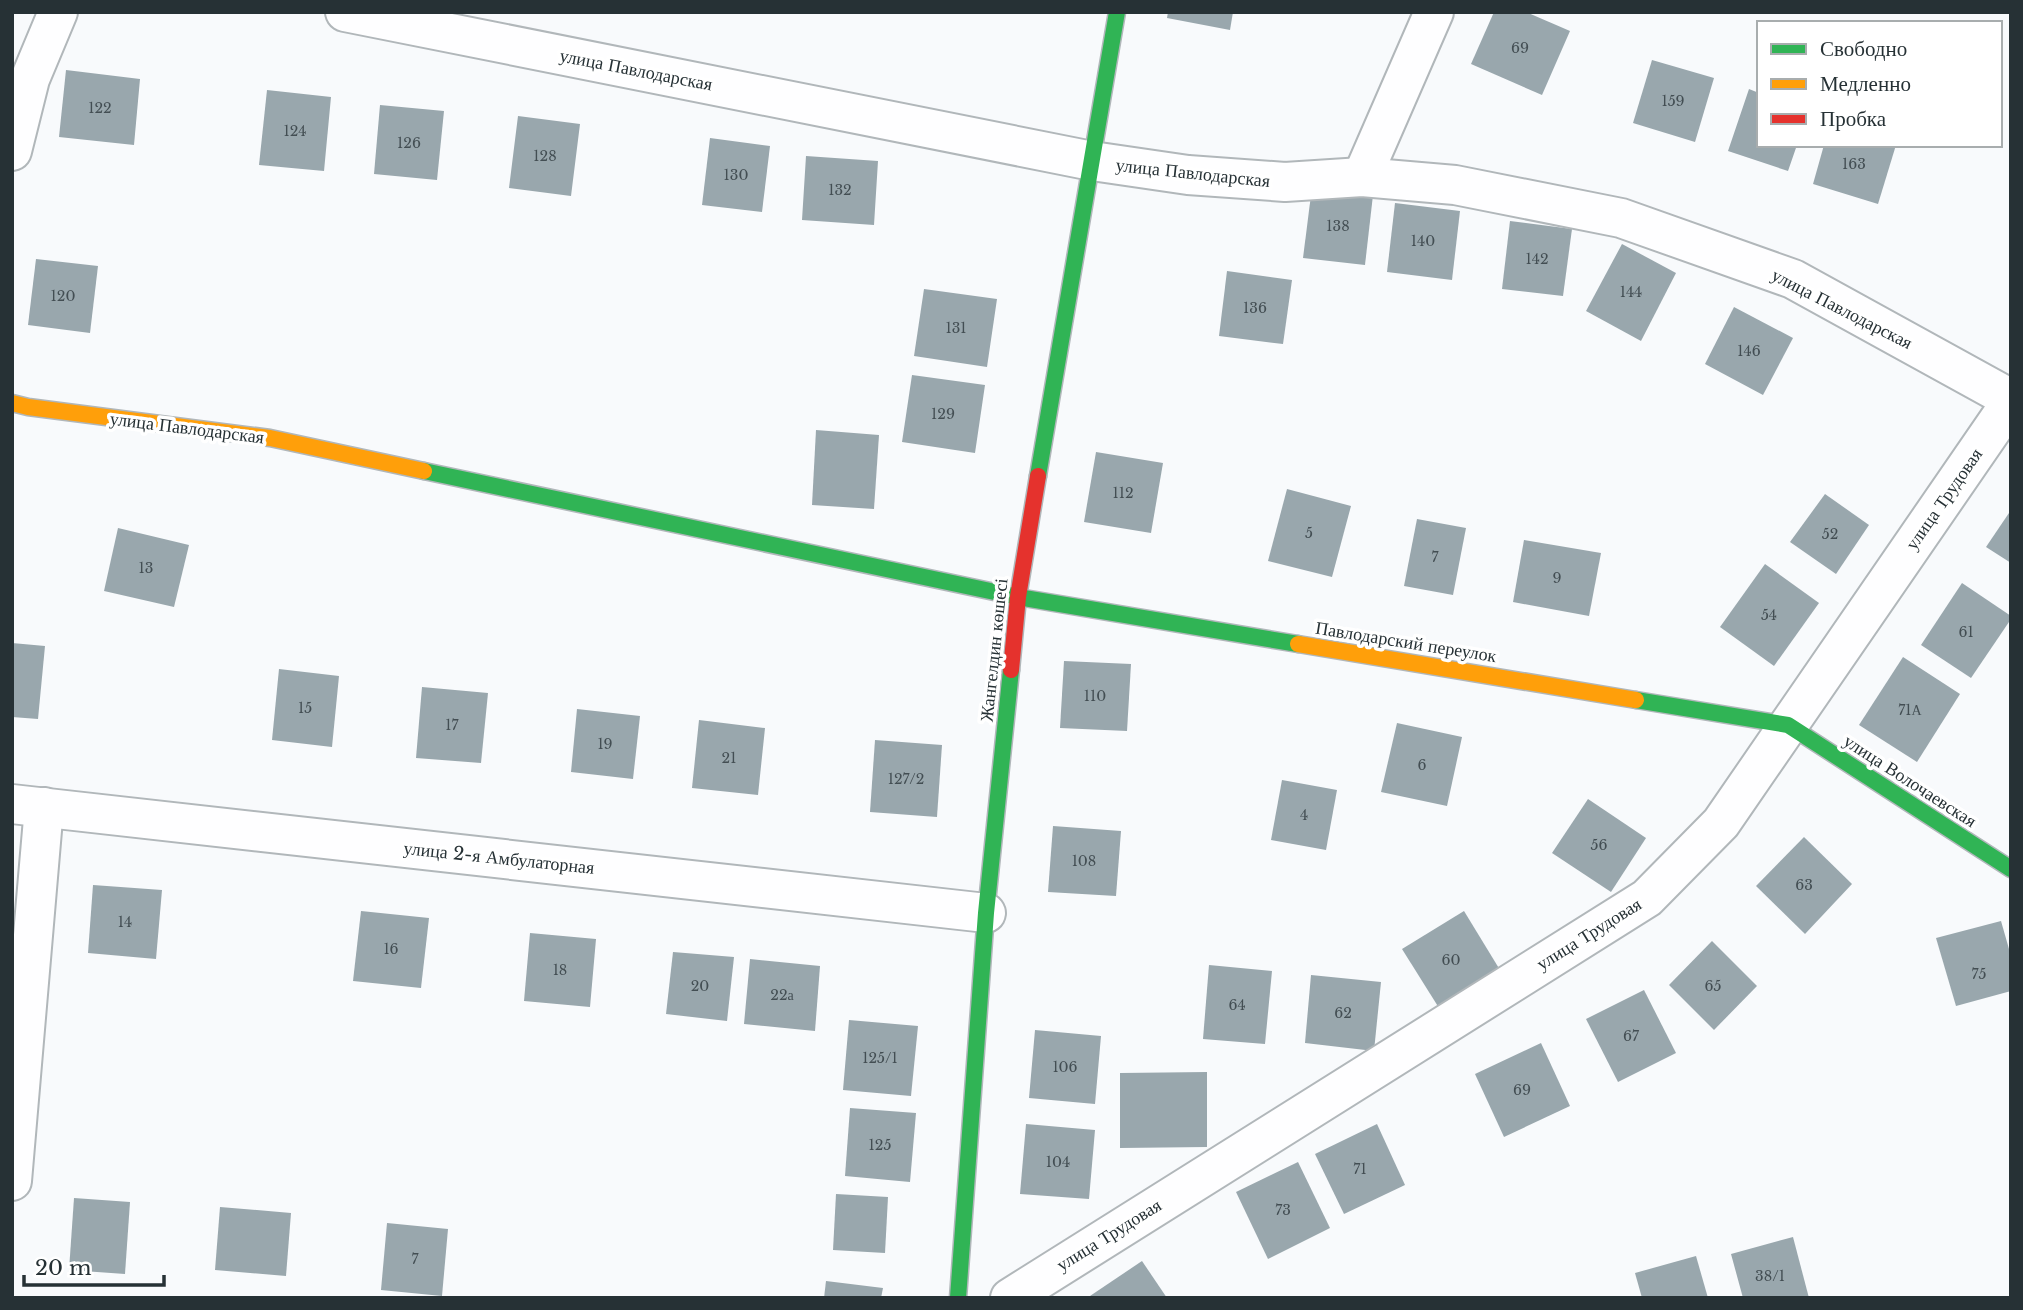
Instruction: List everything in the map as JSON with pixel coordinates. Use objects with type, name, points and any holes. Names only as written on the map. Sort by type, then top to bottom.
[{"type":"street","points":[[12,151],[30,79],[58,12]]},
{"type":"street","name":"улица Павлодарская","points":[[345,12],[1092,162],[1188,175],[1285,182],[1362,177],[1455,186],[1621,218],[1793,279],[2011,401]]},
{"type":"street","name":"Жангелдин көшесі","points":[[958,1298],[986,913],[1017,597],[1117,12]]},
{"type":"street","points":[[1362,177],[1434,12]]},
{"type":"street","name":"улица Трудовая","points":[[1010,1298],[1647,898],[1721,823],[2011,401]]},
{"type":"street","name":"улица Павлодарская","points":[[12,403],[270,438],[1017,597]]},
{"type":"street","name":"Павлодарский переулок","points":[[1017,597],[1788,726]]},
{"type":"street","name":"улица Волочаевская","points":[[1788,726],[2011,869]]},
{"type":"street","points":[[12,1181],[28,805]]},
{"type":"street","name":"улица 2-я Амбулаторная","points":[[28,805],[986,913]]},
{"type":"building","points":[[1168,12],[1233,12],[1230,30],[1167,18]]},
{"type":"building","points":[[1494,12],[1526,12],[1570,31],[1542,95],[1471,64]]},
{"type":"building","points":[[1652,60],[1714,78],[1695,142],[1633,123]]},
{"type":"building","points":[[66,70],[140,79],[134,145],[59,137]]},
{"type":"building","points":[[1749,89],[1757,92],[1757,147],[1796,147],[1788,171],[1728,151]]},
{"type":"building","points":[[267,90],[331,97],[324,171],[259,165]]},
{"type":"building","points":[[380,105],[444,111],[437,180],[374,174]]},
{"type":"building","points":[[518,116],[580,124],[571,196],[509,188]]},
{"type":"building","points":[[710,138],[770,146],[762,212],[702,205]]},
{"type":"building","points":[[1823,147],[1895,147],[1878,204],[1813,184]]},
{"type":"building","points":[[806,156],[878,161],[874,225],[802,220]]},
{"type":"building","points":[[1312,187],[1373,195],[1365,265],[1303,258]]},
{"type":"building","points":[[1395,203],[1460,211],[1452,280],[1387,272]]},
{"type":"building","points":[[1510,221],[1572,229],[1563,296],[1502,289]]},
{"type":"building","points":[[1622,244],[1676,273],[1641,341],[1586,311]]},
{"type":"building","points":[[36,259],[98,266],[90,333],[28,325]]},
{"type":"building","points":[[1227,271],[1292,280],[1283,344],[1219,336]]},
{"type":"building","points":[[924,289],[997,299],[987,367],[914,356]]},
{"type":"building","points":[[1734,307],[1793,338],[1763,395],[1705,364]]},
{"type":"building","points":[[912,375],[985,385],[975,453],[902,442]]},
{"type":"building","points":[[816,430],[879,435],[874,509],[812,505]]},
{"type":"building","points":[[1096,452],[1163,463],[1151,533],[1084,522]]},
{"type":"building","points":[[1287,489],[1351,506],[1332,577],[1268,561]]},
{"type":"building","points":[[1825,494],[1869,525],[1836,574],[1790,542]]},
{"type":"building","points":[[2011,510],[2011,563],[1986,547]]},
{"type":"building","points":[[1417,519],[1466,528],[1453,595],[1404,586]]},
{"type":"building","points":[[118,528],[189,545],[174,607],[104,591]]},
{"type":"building","points":[[1524,540],[1601,553],[1589,616],[1513,602]]},
{"type":"building","points":[[1765,564],[1819,603],[1774,666],[1720,627]]},
{"type":"building","points":[[1962,583],[2011,616],[1971,678],[1921,645]]},
{"type":"building","points":[[12,643],[45,646],[38,719],[12,717]]},
{"type":"building","points":[[1903,657],[1960,694],[1917,762],[1859,725]]},
{"type":"building","points":[[1064,661],[1131,664],[1127,731],[1060,728]]},
{"type":"building","points":[[279,669],[339,676],[332,747],[272,740]]},
{"type":"building","points":[[422,687],[488,693],[481,763],[416,758]]},
{"type":"building","points":[[577,709],[640,716],[633,779],[571,772]]},
{"type":"building","points":[[699,720],[765,728],[758,795],[692,788]]},
{"type":"building","points":[[1397,723],[1462,737],[1447,806],[1381,792]]},
{"type":"building","points":[[875,740],[942,745],[937,817],[870,812]]},
{"type":"building","points":[[1282,780],[1337,790],[1326,850],[1271,840]]},
{"type":"building","points":[[1588,799],[1646,838],[1611,892],[1552,853]]},
{"type":"building","points":[[1053,826],[1121,831],[1116,896],[1048,892]]},
{"type":"building","points":[[1804,837],[1852,884],[1805,934],[1756,886]]},
{"type":"building","points":[[93,885],[162,890],[156,959],[88,953]]},
{"type":"building","points":[[361,911],[429,918],[421,988],[353,981]]},
{"type":"building","points":[[1464,911],[1500,970],[1439,1008],[1402,949]]},
{"type":"building","points":[[2001,921],[2011,956],[2011,991],[1956,1006],[1936,938]]},
{"type":"building","points":[[530,933],[596,939],[590,1007],[524,1001]]},
{"type":"building","points":[[1712,941],[1757,986],[1714,1030],[1669,985]]},
{"type":"building","points":[[673,952],[734,957],[727,1021],[666,1014]]},
{"type":"building","points":[[750,959],[820,966],[815,1031],[744,1024]]},
{"type":"building","points":[[1209,965],[1272,971],[1265,1044],[1203,1039]]},
{"type":"building","points":[[1311,975],[1381,982],[1374,1051],[1305,1043]]},
{"type":"building","points":[[1644,990],[1676,1053],[1618,1082],[1586,1019]]},
{"type":"building","points":[[849,1020],[918,1026],[911,1096],[843,1090]]},
{"type":"building","points":[[1035,1030],[1101,1036],[1095,1104],[1029,1098]]},
{"type":"building","points":[[1541,1043],[1570,1106],[1504,1137],[1475,1074]]},
{"type":"building","points":[[1207,1072],[1207,1147],[1120,1148],[1120,1073]]},
{"type":"building","points":[[850,1108],[916,1113],[910,1182],[845,1176]]},
{"type":"building","points":[[1026,1124],[1095,1130],[1089,1199],[1020,1194]]},
{"type":"building","points":[[1377,1124],[1405,1185],[1344,1214],[1315,1154]]},
{"type":"building","points":[[1298,1162],[1330,1228],[1268,1259],[1236,1192]]},
{"type":"building","points":[[836,1194],[888,1197],[885,1253],[833,1250]]},
{"type":"building","points":[[74,1198],[130,1202],[125,1274],[69,1270]]},
{"type":"building","points":[[220,1207],[291,1213],[286,1276],[215,1270]]},
{"type":"building","points":[[387,1223],[448,1229],[442,1296],[381,1290]]},
{"type":"building","points":[[1793,1237],[1809,1298],[1743,1298],[1731,1254]]},
{"type":"building","points":[[1696,1256],[1708,1298],[1642,1298],[1635,1273]]},
{"type":"building","points":[[1142,1261],[1167,1298],[1087,1298]]},
{"type":"building","points":[[826,1281],[883,1288],[881,1298],[824,1298]]},
{"type":"traffic: fast","points":[[1038,476],[1117,12]]},
{"type":"traffic: fast","points":[[424,471],[1018,597],[1298,644]]},
{"type":"traffic: fast","points":[[958,1298],[986,913],[1011,670]]},
{"type":"traffic: fast","points":[[1636,700],[1788,725],[2011,869]]},
{"type":"traffic: slow","points":[[12,403],[270,438],[424,471]]},
{"type":"traffic: slow","points":[[1298,644],[1636,700]]},
{"type":"traffic: jam","points":[[1011,670],[1018,597],[1038,476]]}]
